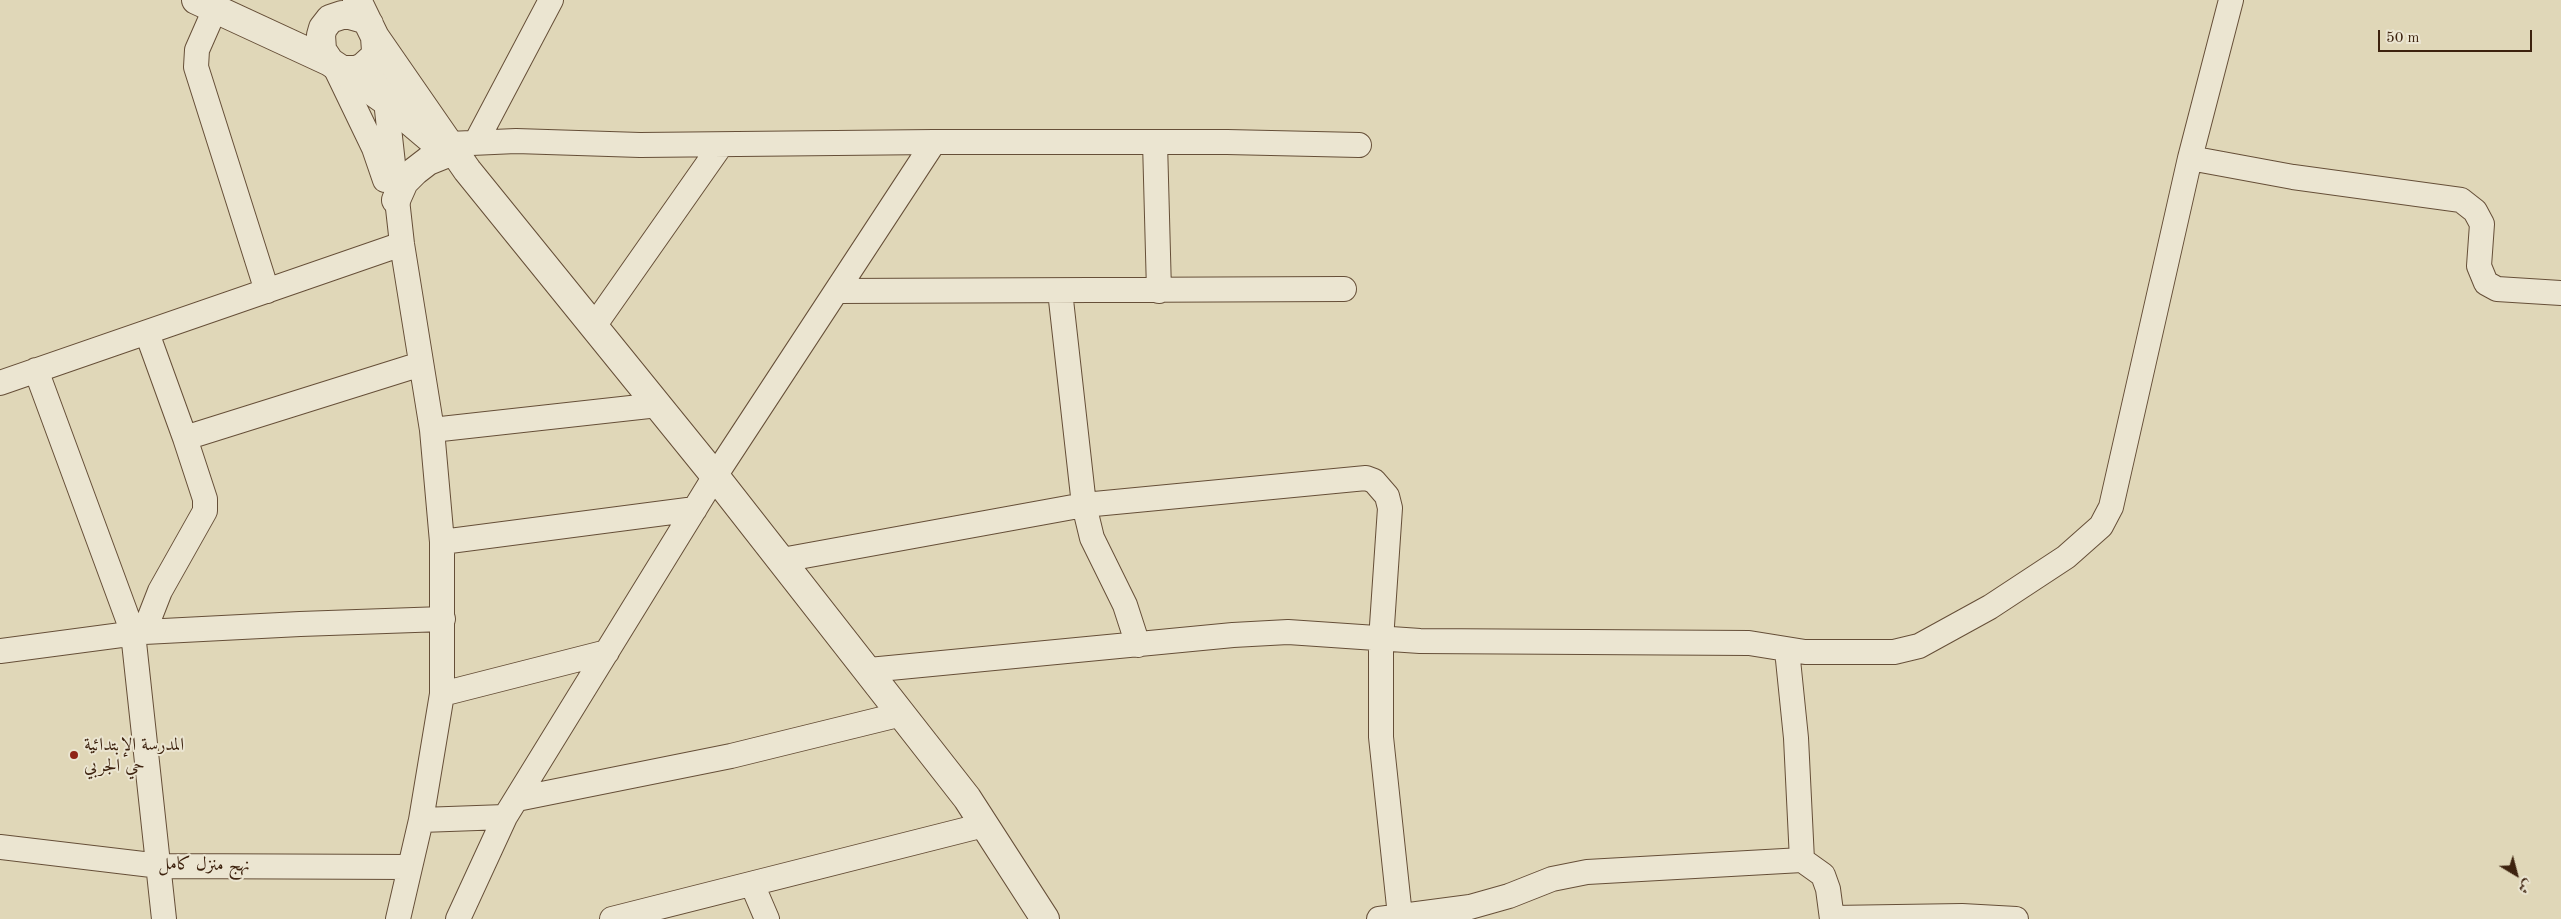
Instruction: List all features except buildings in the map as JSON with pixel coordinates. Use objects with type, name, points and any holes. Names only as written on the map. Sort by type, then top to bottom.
[{"type":"street","points":[[476,142],[552,0]]},
{"type":"street","points":[[869,670],[1233,635],[1288,632],[1381,640],[1749,643],[1787,650],[1823,653],[1894,652],[1919,646],[1990,607],[2066,557],[2101,526],[2111,507],[2190,158],[2231,0]]},
{"type":"street","points":[[267,291],[196,67],[205,5],[349,71],[363,67],[374,57],[369,28]]},
{"type":"street","points":[[255,28],[327,16],[350,15],[364,19],[451,153],[658,405],[869,670],[984,825],[1045,919]]},
{"type":"street","points":[[327,16],[322,50],[335,66],[374,148],[397,206]]},
{"type":"street","points":[[369,28],[386,101],[402,244],[432,430],[442,542],[442,694],[421,820],[398,919]]},
{"type":"street","points":[[335,66],[386,101],[451,153]]},
{"type":"street","points":[[397,206],[404,182],[415,171],[428,161],[476,142],[516,141],[640,145],[934,142],[1155,142],[1359,145]]},
{"type":"street","points":[[458,919],[511,808],[694,509],[934,142]]},
{"type":"street","points":[[1155,142],[1159,291]]},
{"type":"street","points":[[594,326],[721,145]]},
{"type":"street","points":[[2190,158],[2293,177],[2461,200],[2475,211],[2482,224],[2479,266],[2486,283],[2497,289],[2561,293]]},
{"type":"street","points":[[0,383],[402,244]]},
{"type":"street","points":[[836,291],[1060,292],[1344,289]]},
{"type":"street","points":[[1060,292],[1084,505],[1092,538],[1126,605],[1138,645]]},
{"type":"street","points":[[138,633],[205,511],[204,499],[185,438],[147,333]]},
{"type":"street","points":[[185,438],[421,364]]},
{"type":"street","points":[[36,370],[120,598],[138,633],[164,919]]},
{"type":"street","points":[[432,430],[658,405]]},
{"type":"street","points":[[782,560],[1084,505],[1366,478],[1374,481],[1387,496],[1390,508],[1381,640],[1381,737],[1390,918],[1470,907],[1509,896],[1552,880],[1587,872],[1802,860],[1823,875],[1828,889],[1832,918],[1962,916],[2016,919]]},
{"type":"street","points":[[442,542],[694,509]]},
{"type":"street","points":[[120,598],[160,591]]},
{"type":"street","points":[[0,651],[138,633],[300,624],[443,619]]},
{"type":"street","points":[[1787,650],[1796,738],[1802,860]]},
{"type":"street","points":[[442,694],[607,652]]},
{"type":"street","points":[[421,820],[511,808],[902,714]]},
{"type":"street","points":[[612,919],[984,825]]},
{"type":"street","name":"نهج منزل كامل","points":[[0,847],[160,866],[409,867]]},
{"type":"street","points":[[752,884],[767,919]]},
{"type":"place","name":"المدرسة الإبتدائية حي الجربي","points":[[74,755]]}]
